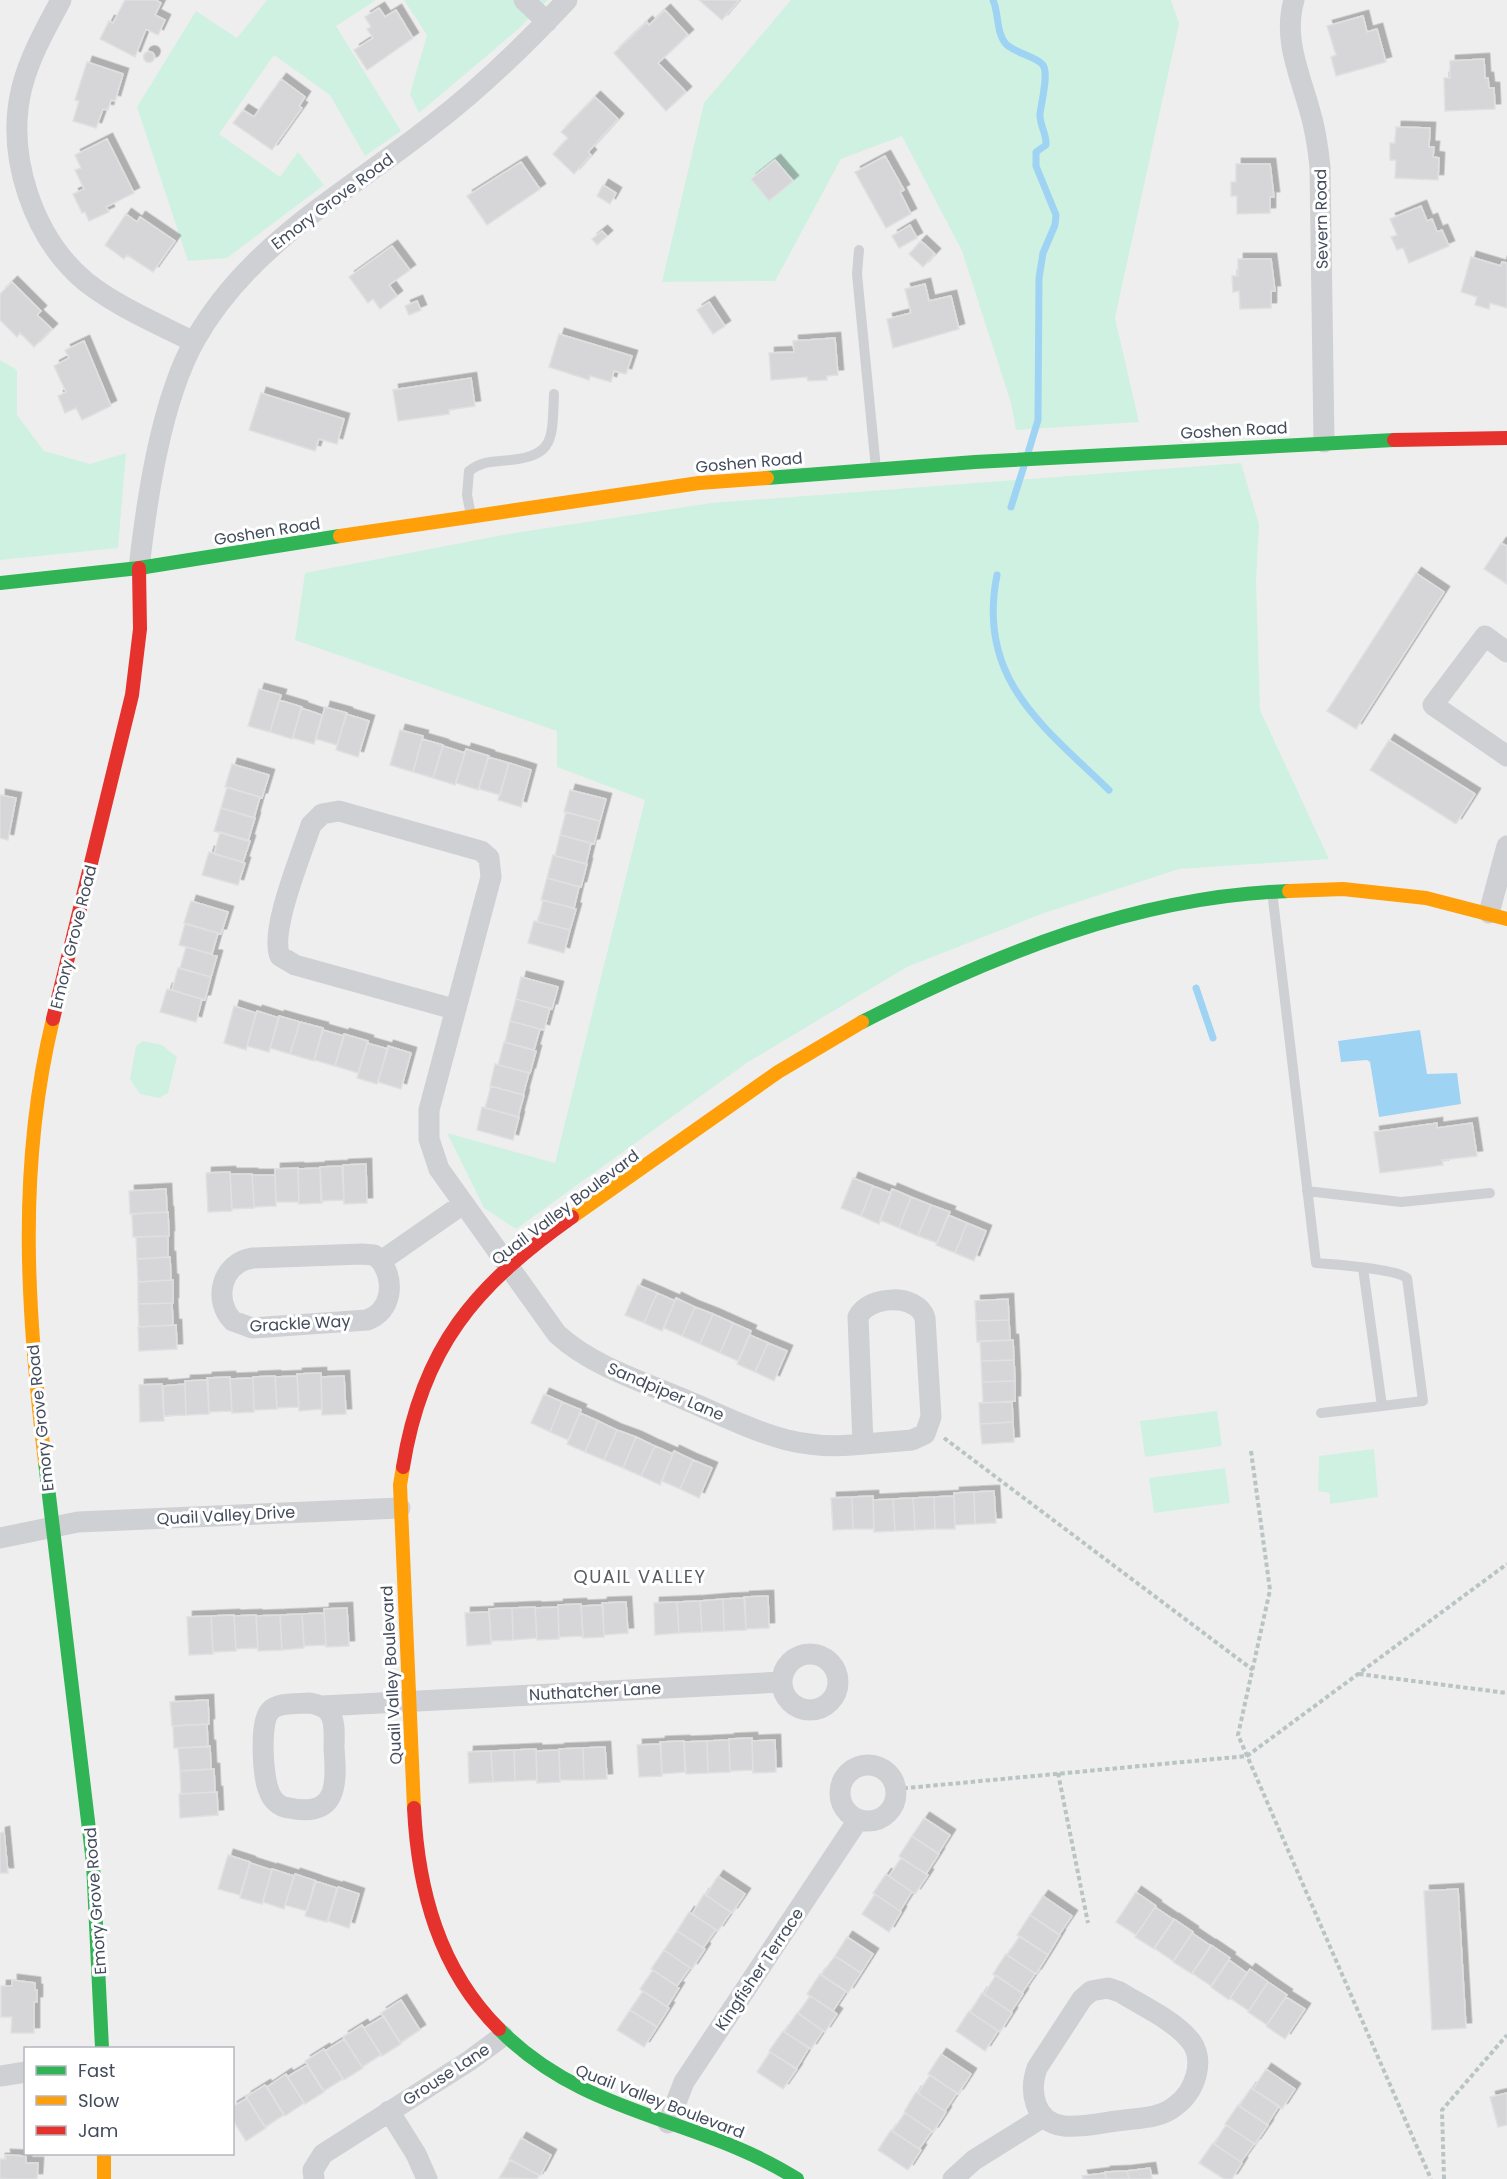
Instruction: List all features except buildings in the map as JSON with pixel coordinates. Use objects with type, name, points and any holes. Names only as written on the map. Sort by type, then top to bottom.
[{"type":"street","points":[[61,0],[27,69],[19,109],[17,131],[21,168],[38,219],[59,253],[88,283],[118,303],[194,342]]},
{"type":"street","points":[[524,0],[547,22]]},
{"type":"street","name":"Emory Grove Road","points":[[102,2047],[97,1902],[91,1835],[52,1527],[31,1332],[27,1252],[28,1188],[46,1048],[132,695],[140,629],[139,568],[151,486],[163,431],[175,391],[194,342],[219,301],[261,256],[304,219],[432,126],[490,77],[567,0]]},
{"type":"street","name":"Severn Road","points":[[1294,0],[1290,27],[1291,47],[1316,136],[1320,167],[1324,442]]},
{"type":"street","name":"Goshen Road","points":[[0,583],[139,568],[471,515],[678,485],[975,462],[1324,442],[1507,438]]},
{"type":"street","points":[[1507,652],[1485,636],[1433,705],[1507,756]]},
{"type":"street","name":"Sandpiper Lane","points":[[454,1009],[295,965],[280,956],[276,940],[281,920],[310,829],[318,816],[336,811],[357,815],[481,851],[489,858],[491,877],[454,1009],[431,1101],[427,1127],[436,1164],[557,1334],[593,1360],[777,1437],[822,1446],[863,1444],[916,1440],[925,1434],[929,1427]]},
{"type":"street","points":[[1498,916],[1507,846]]},
{"type":"street","name":"Quail Valley Boulevard","points":[[797,2179],[750,2154],[607,2102],[563,2082],[533,2062],[503,2036],[481,2012],[457,1977],[437,1936],[425,1900],[416,1852],[400,1508],[403,1455],[423,1381],[456,1320],[477,1296],[509,1267],[579,1213],[787,1066],[854,1026],[923,990],[1025,948],[1116,919],[1209,899],[1272,891],[1362,890],[1424,898],[1498,916]]},
{"type":"street","points":[[381,1262],[463,1204]]},
{"type":"street","name":"Grackle Way","points":[[362,1254],[374,1256],[381,1262],[390,1282],[387,1301],[380,1313],[366,1320],[252,1328],[237,1323],[226,1311],[225,1277],[232,1265],[242,1260],[362,1254]]},
{"type":"street","points":[[863,1444],[858,1319],[863,1310],[873,1304],[906,1301],[918,1306],[924,1313],[930,1400],[929,1427]]},
{"type":"street","name":"Quail Valley Drive","points":[[0,1538],[78,1522],[400,1508]]},
{"type":"street","name":"Nuthatcher Lane","points":[[322,1706],[782,1682]]},
{"type":"street","points":[[309,1703],[322,1706],[329,1711],[333,1721],[336,1786],[329,1799],[319,1806],[287,1808],[275,1802],[266,1784],[263,1737],[265,1719],[269,1711],[280,1706],[309,1703]]},
{"type":"street","points":[[867,1765],[880,1768],[890,1776],[896,1789],[894,1805],[883,1817],[875,1820],[858,1820],[847,1810],[841,1796],[843,1783],[850,1772],[867,1765]]},
{"type":"street","name":"Kingfisher Terrace","points":[[668,2123],[684,2082],[858,1820]]},
{"type":"street","points":[[1108,1988],[1120,1992],[1178,2030],[1192,2044],[1197,2056],[1198,2072],[1179,2103],[1169,2111],[1148,2117],[1072,2126],[1051,2123],[1043,2117],[1034,2098],[1036,2071],[1082,1999],[1090,1991],[1108,1988]]},
{"type":"street","name":"Grouse Lane","points":[[314,2179],[315,2166],[323,2154],[469,2061],[503,2036]]},
{"type":"street","points":[[0,2076],[24,2072]]},
{"type":"street","name":"Grouse Lane","points":[[389,2111],[416,2154],[427,2179]]},
{"type":"street","points":[[953,2179],[974,2160],[1043,2117]]},
{"type":"street","points":[[104,2155],[104,2179]]},
{"type":"lane","points":[[859,250],[857,273],[876,469]]},
{"type":"lane","points":[[471,515],[467,495],[469,471],[479,463],[516,460],[536,454],[548,447],[553,433],[554,394]]},
{"type":"lane","points":[[1272,891],[1316,1263],[1404,1275],[1409,1287],[1423,1401],[1321,1413]]},
{"type":"lane","points":[[1307,1191],[1392,1202],[1490,1193]]},
{"type":"lane","points":[[1363,1269],[1382,1406]]},
{"type":"path","points":[[929,1427],[1253,1670]]},
{"type":"path","points":[[1251,1452],[1270,1590],[1238,1735],[1431,2179]]},
{"type":"path","points":[[896,1789],[1247,1756],[1507,1564]]},
{"type":"path","points":[[1358,1674],[1507,1693]]},
{"type":"path","points":[[1058,1773],[1088,1923]]},
{"type":"path","points":[[1444,2179],[1442,2110],[1507,2035]]},
{"type":"green space","points":[[267,0],[376,0],[336,26],[401,131],[365,156],[330,95],[274,55],[219,134],[280,177],[298,152],[324,185],[227,258],[188,261],[137,107],[196,11],[237,38]]},
{"type":"green space","points":[[404,0],[548,0],[515,32],[419,113],[410,94],[427,35]]},
{"type":"green space","points":[[791,0],[1171,0],[1179,24],[1115,318],[1139,422],[1016,430],[1011,403],[962,251],[902,136],[841,159],[775,281],[662,282],[704,103]]},
{"type":"green space","points":[[0,360],[17,370],[17,415],[44,451],[90,464],[126,453],[118,548],[0,560]]},
{"type":"green space","points":[[1241,463],[1259,525],[1256,581],[1260,710],[1329,859],[1179,869],[1044,913],[907,967],[748,1062],[516,1229],[484,1208],[447,1133],[555,1163],[645,800],[557,767],[557,731],[295,640],[305,573],[508,534],[711,503]]},
{"type":"green space","points":[[143,1041],[162,1045],[177,1057],[168,1093],[159,1098],[140,1094],[130,1079],[136,1046]]},
{"type":"green space","points":[[1217,1411],[1222,1446],[1145,1457],[1140,1421]]},
{"type":"green space","points":[[1374,1449],[1378,1497],[1330,1504],[1330,1493],[1318,1491],[1319,1456]]},
{"type":"green space","points":[[1225,1468],[1230,1503],[1154,1513],[1149,1478]]},
{"type":"water","points":[[1420,1030],[1427,1074],[1457,1073],[1461,1104],[1379,1117],[1370,1062],[1367,1060],[1341,1062],[1338,1041]]},
{"type":"waterway","points":[[993,0],[1001,34],[1006,44],[1039,62],[1044,68],[1040,118],[1046,145],[1036,152],[1036,166],[1056,215],[1055,225],[1043,253],[1039,278],[1038,420],[1028,453]]},
{"type":"waterway","points":[[1011,507],[1024,466]]},
{"type":"waterway","points":[[997,575],[993,611],[996,643],[1006,672],[1020,697],[1039,721],[1109,790]]},
{"type":"waterway","points":[[1196,988],[1213,1038]]},
{"type":"traffic: fast","points":[[767,478],[975,462],[1394,440]]},
{"type":"traffic: fast","points":[[0,583],[139,568],[340,536]]},
{"type":"traffic: fast","points":[[862,1022],[964,974],[1069,933],[1177,904],[1233,895],[1289,891]]},
{"type":"traffic: fast","points":[[45,1462],[93,1863],[102,2047]]},
{"type":"traffic: fast","points":[[499,2029],[533,2058],[569,2081],[606,2099],[759,2158],[797,2179]]},
{"type":"traffic: slow","points":[[340,536],[699,483],[767,478]]},
{"type":"traffic: slow","points":[[1289,891],[1343,889],[1426,898],[1507,919]]},
{"type":"traffic: slow","points":[[45,1462],[30,1295],[29,1240],[34,1130],[53,1019]]},
{"type":"traffic: slow","points":[[572,1217],[778,1072],[862,1022]]},
{"type":"traffic: slow","points":[[403,1467],[400,1485],[414,1808]]},
{"type":"traffic: slow","points":[[104,2155],[104,2179]]},
{"type":"traffic: jam","points":[[1394,440],[1507,438]]},
{"type":"traffic: jam","points":[[53,1019],[132,695],[140,629],[139,568]]},
{"type":"traffic: jam","points":[[403,1467],[412,1425],[424,1387],[439,1353],[458,1323],[507,1268],[572,1217]]},
{"type":"traffic: jam","points":[[414,1808],[421,1869],[436,1927],[461,1981],[478,2006],[499,2029]]},
{"type":"district","name":"QUAIL VALLEY","points":[[640,1577]]}]
